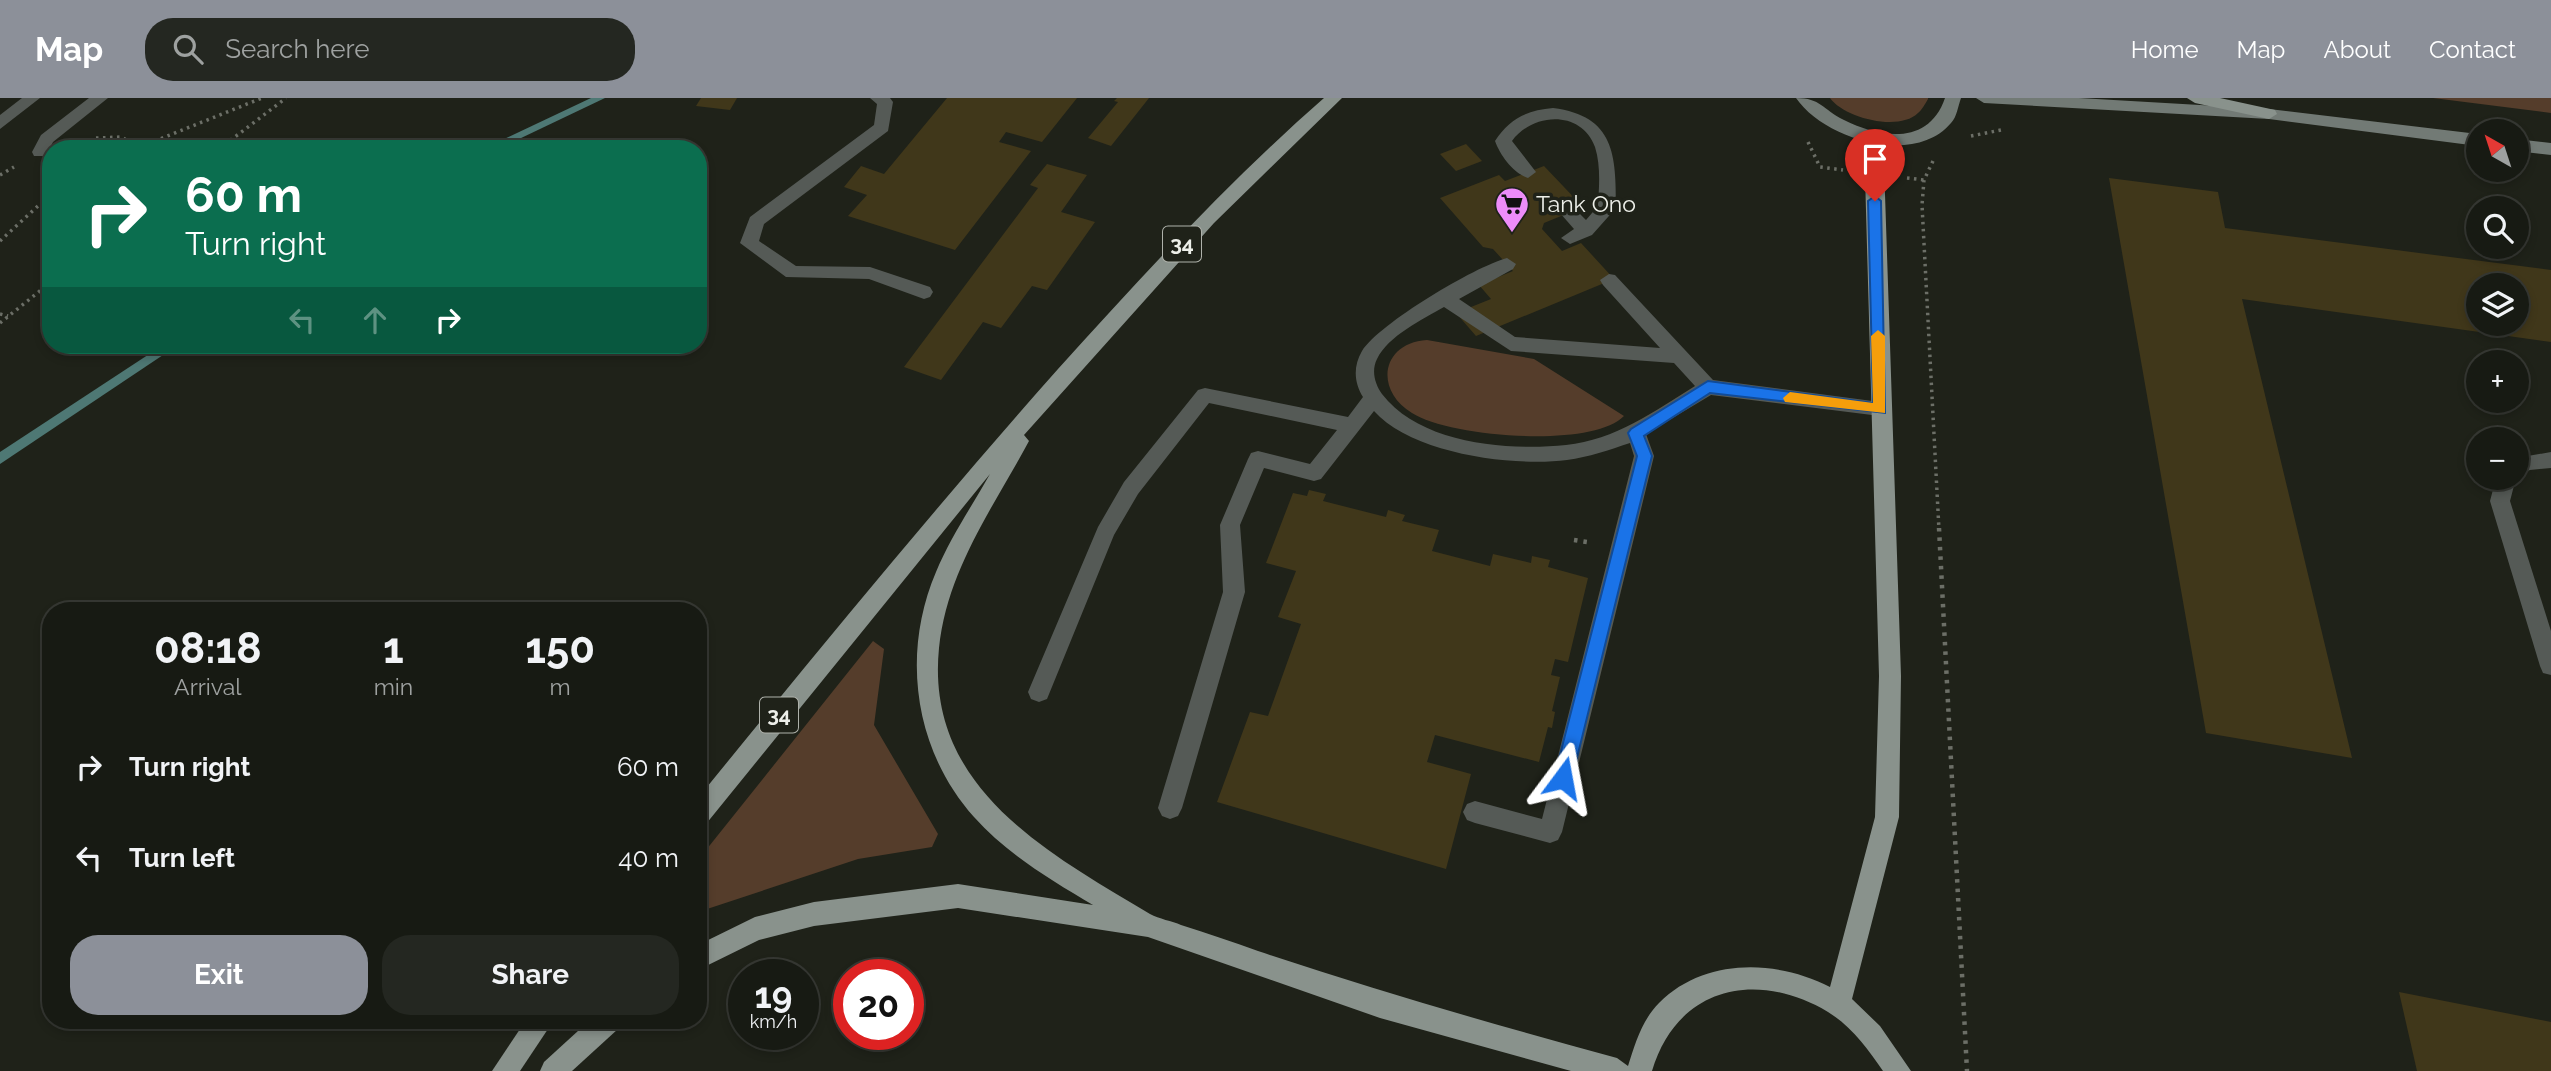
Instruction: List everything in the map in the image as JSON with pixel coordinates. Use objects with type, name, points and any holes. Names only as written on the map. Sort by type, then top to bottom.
[{"type":"main road","name":"34","points":[[707,805],[860,614],[1042,400],[1234,190],[1334,98]]},
{"type":"main road","points":[[1804,98],[1829,122],[1852,132],[1877,138],[1902,139],[1925,134],[1942,125],[1952,112],[1954,98]]},
{"type":"main road","points":[[1984,98],[2269,114],[2466,139]]},
{"type":"main road","points":[[2195,98],[2269,114]]},
{"type":"main road","points":[[1838,1004],[1887,817],[1890,676],[1874,174],[1877,138]]},
{"type":"main road","points":[[2529,146],[2551,149]]},
{"type":"main road","points":[[1042,400],[944,575],[926,661],[927,703],[937,735],[953,769],[976,803],[1011,837],[1148,925]]},
{"type":"main road","points":[[707,953],[755,929],[814,914],[958,896],[1148,925],[1380,1005],[1617,1071]]},
{"type":"main road","points":[[1639,1071],[1641,1059],[1658,1024],[1684,997],[1718,981],[1758,977],[1798,985],[1838,1004],[1874,1036],[1898,1071]]},
{"type":"main road","points":[[505,1071],[535,1029]]},
{"type":"main road","points":[[553,1071],[599,1029]]},
{"type":"street","points":[[0,124],[32,98]]},
{"type":"street","points":[[46,140],[100,98]]},
{"type":"street","points":[[878,98],[884,102],[882,127],[755,221],[750,243],[792,272],[870,273],[924,292]]},
{"type":"street","points":[[1528,172],[1507,151],[1503,141],[1509,130],[1528,117],[1553,113],[1575,116],[1590,125],[1602,144],[1606,168],[1607,208],[1572,239],[1569,213]]},
{"type":"street","points":[[40,152],[42,148]]},
{"type":"street","points":[[1507,264],[1393,331],[1370,354],[1364,379],[1373,399],[1392,419],[1418,432],[1500,452],[1548,454],[1589,449],[1636,433],[1708,387]]},
{"type":"street","points":[[1609,280],[1708,387],[1880,409]]},
{"type":"street","points":[[1447,300],[1511,344],[1679,356]]},
{"type":"street","points":[[1039,692],[1105,533],[1132,488],[1205,395],[1297,416],[1352,425]]},
{"type":"street","points":[[1170,808],[1234,592],[1230,525],[1258,459],[1314,473],[1373,399]]},
{"type":"street","points":[[1475,812],[1550,832],[1644,456],[1636,433]]},
{"type":"street","points":[[2529,462],[2551,460]]},
{"type":"street","points":[[2503,490],[2500,501],[2551,666]]},
{"type":"path","points":[[155,140],[261,98]]},
{"type":"path","points":[[231,140],[286,98]]},
{"type":"path","points":[[1968,137],[2008,129]]},
{"type":"path","points":[[94,140],[109,136],[126,140]]},
{"type":"path","points":[[1940,155],[1924,180],[1922,205],[1967,1071]]},
{"type":"path","points":[[0,241],[42,202]]},
{"type":"path","points":[[0,323],[42,289]]},
{"type":"path","points":[[0,314],[8,316]]},
{"type":"shaded area","points":[[1830,98],[1928,99],[1919,112],[1909,119],[1885,122],[1859,117]]},
{"type":"shaded area","points":[[2433,98],[2551,98],[2551,113]]},
{"type":"shaded area","points":[[1427,340],[1534,359],[1624,416],[1607,426],[1583,433],[1553,436],[1487,433],[1430,421],[1412,413],[1400,403],[1388,381],[1392,358],[1400,349]]},
{"type":"shaded area","points":[[873,641],[884,649],[874,725],[938,834],[932,847],[858,859],[707,909],[707,849]]},
{"type":"building","points":[[701,98],[737,98],[730,110],[696,106]]},
{"type":"building","points":[[947,98],[1077,98],[1042,142],[1006,132],[999,142],[1031,151],[955,250],[848,216],[867,195],[844,187],[861,166],[884,174]]},
{"type":"building","points":[[1117,98],[1149,98],[1111,146],[1088,138],[1118,102],[1114,101]]},
{"type":"building","points":[[1466,144],[1482,161],[1456,171],[1440,154]]},
{"type":"building","points":[[1047,164],[1087,175],[1061,212],[1095,222],[1047,290],[1032,286],[1001,328],[983,322],[941,380],[904,367],[1038,188],[1030,185]]},
{"type":"building","points":[[1544,166],[1583,207],[1544,223],[1542,229],[1562,251],[1581,243],[1614,279],[1476,336],[1456,313],[1491,299],[1479,285],[1513,271],[1493,249],[1483,247],[1440,198],[1499,175],[1505,181]]},
{"type":"building","points":[[2109,178],[2218,192],[2225,228],[2551,270],[2551,342],[2508,336],[2529,336],[2529,273],[2466,273],[2466,330],[2242,299],[2352,758],[2206,733]]},
{"type":"building","points":[[1309,490],[1326,494],[1323,501],[1386,517],[1388,510],[1405,515],[1402,521],[1439,530],[1432,551],[1490,566],[1493,554],[1531,563],[1532,556],[1550,560],[1548,567],[1588,578],[1568,662],[1555,659],[1551,675],[1560,677],[1552,711],[1555,712],[1539,762],[1435,735],[1427,762],[1471,774],[1446,869],[1217,802],[1250,712],[1268,716],[1301,624],[1278,617],[1296,571],[1266,563],[1293,493],[1307,496]]},
{"type":"building","points":[[2399,992],[2551,1022],[2551,1071],[2417,1071]]},
{"type":"waterway","points":[[508,140],[600,98]]},
{"type":"waterway","points":[[0,459],[158,354]]},
{"type":"slow traffic","points":[[1790,398],[1880,409],[1878,336]]},
{"type":"place","name":"Tank Ono","points":[[1512,234]]},
{"type":"route","points":[[1563,778],[1644,456],[1636,433],[1708,387],[1880,409],[1875,201]]}]
